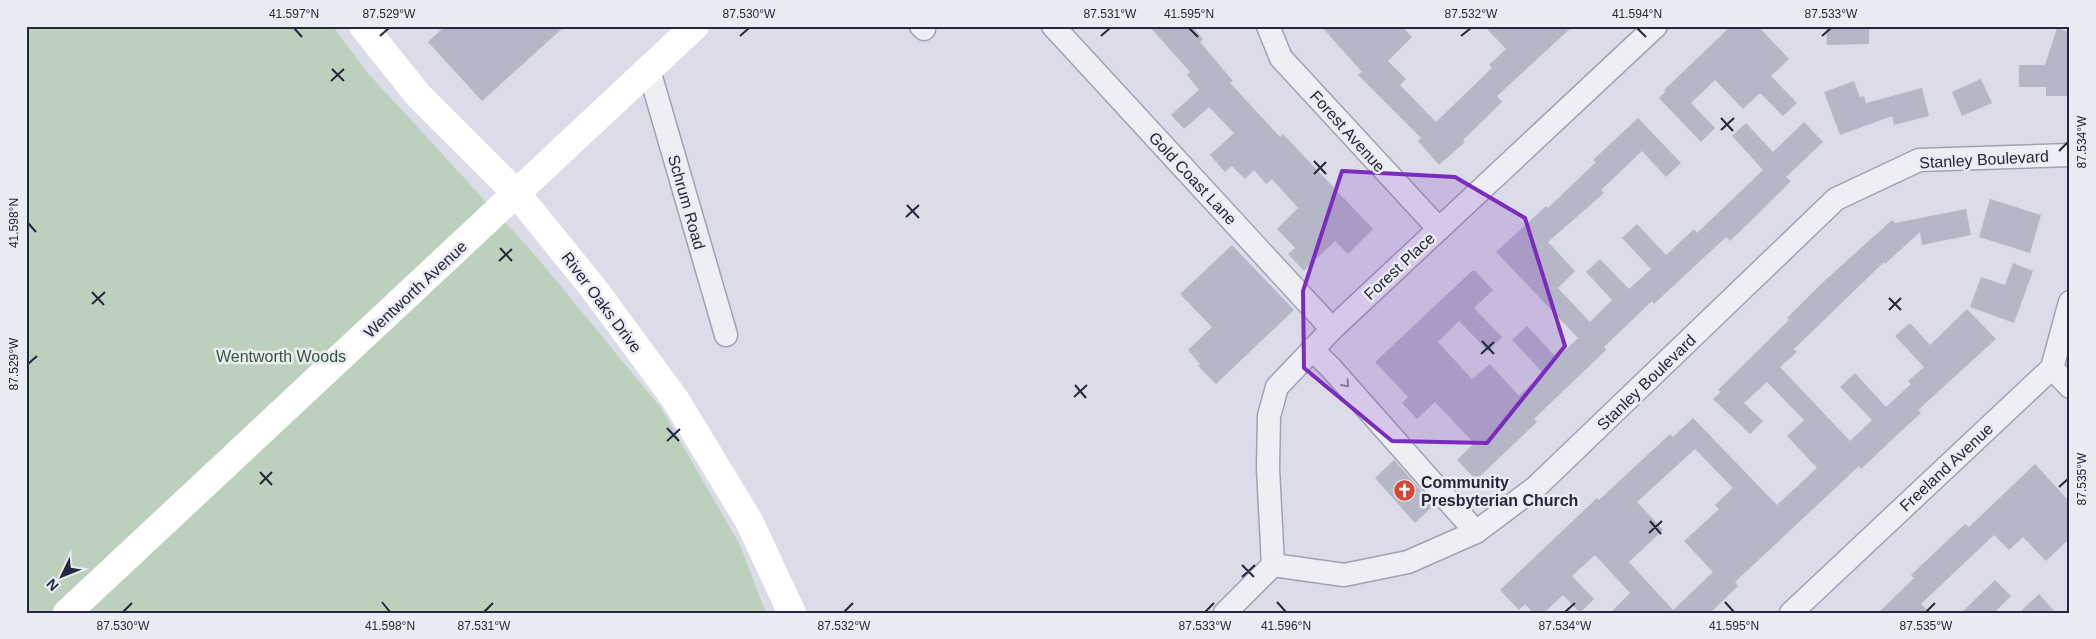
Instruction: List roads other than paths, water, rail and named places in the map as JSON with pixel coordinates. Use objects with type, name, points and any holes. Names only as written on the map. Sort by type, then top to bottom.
[{"type":"street","name":"River Oaks Drive","points":[[364,26],[418,95],[517,194],[594,289],[675,399],[749,521],[792,613]]},
{"type":"street","name":"Wentworth Avenue","points":[[67,613],[695,26]]},
{"type":"street","name":"Gold Coast Lane","points":[[1053,26],[1332,329]]},
{"type":"street","name":"Forest Avenue","points":[[1268,26],[1281,58],[1438,230]]},
{"type":"street","name":"Forest Place","points":[[1273,565],[1268,468],[1269,416],[1277,387],[1332,329],[1656,26]]},
{"type":"street","name":"Schrum Road","points":[[649,70],[726,335]]},
{"type":"street","name":"Stanley Boulevard","points":[[1273,565],[1344,575],[1408,562],[1476,532],[1536,487],[1836,199],[1918,160],[2070,155]]},
{"type":"street","points":[[2070,302],[2052,368],[2070,387]]},
{"type":"street","points":[[1312,349],[1476,532]]},
{"type":"street","name":"Freeland Avenue","points":[[1791,613],[2052,368]]},
{"type":"street","points":[[1225,613],[1273,565]]},
{"type":"place","name":"Community Presbyterian Church","points":[[1405,491]]},
{"type":"park label","name":"Wentworth Woods","points":[[281,356]]}]
